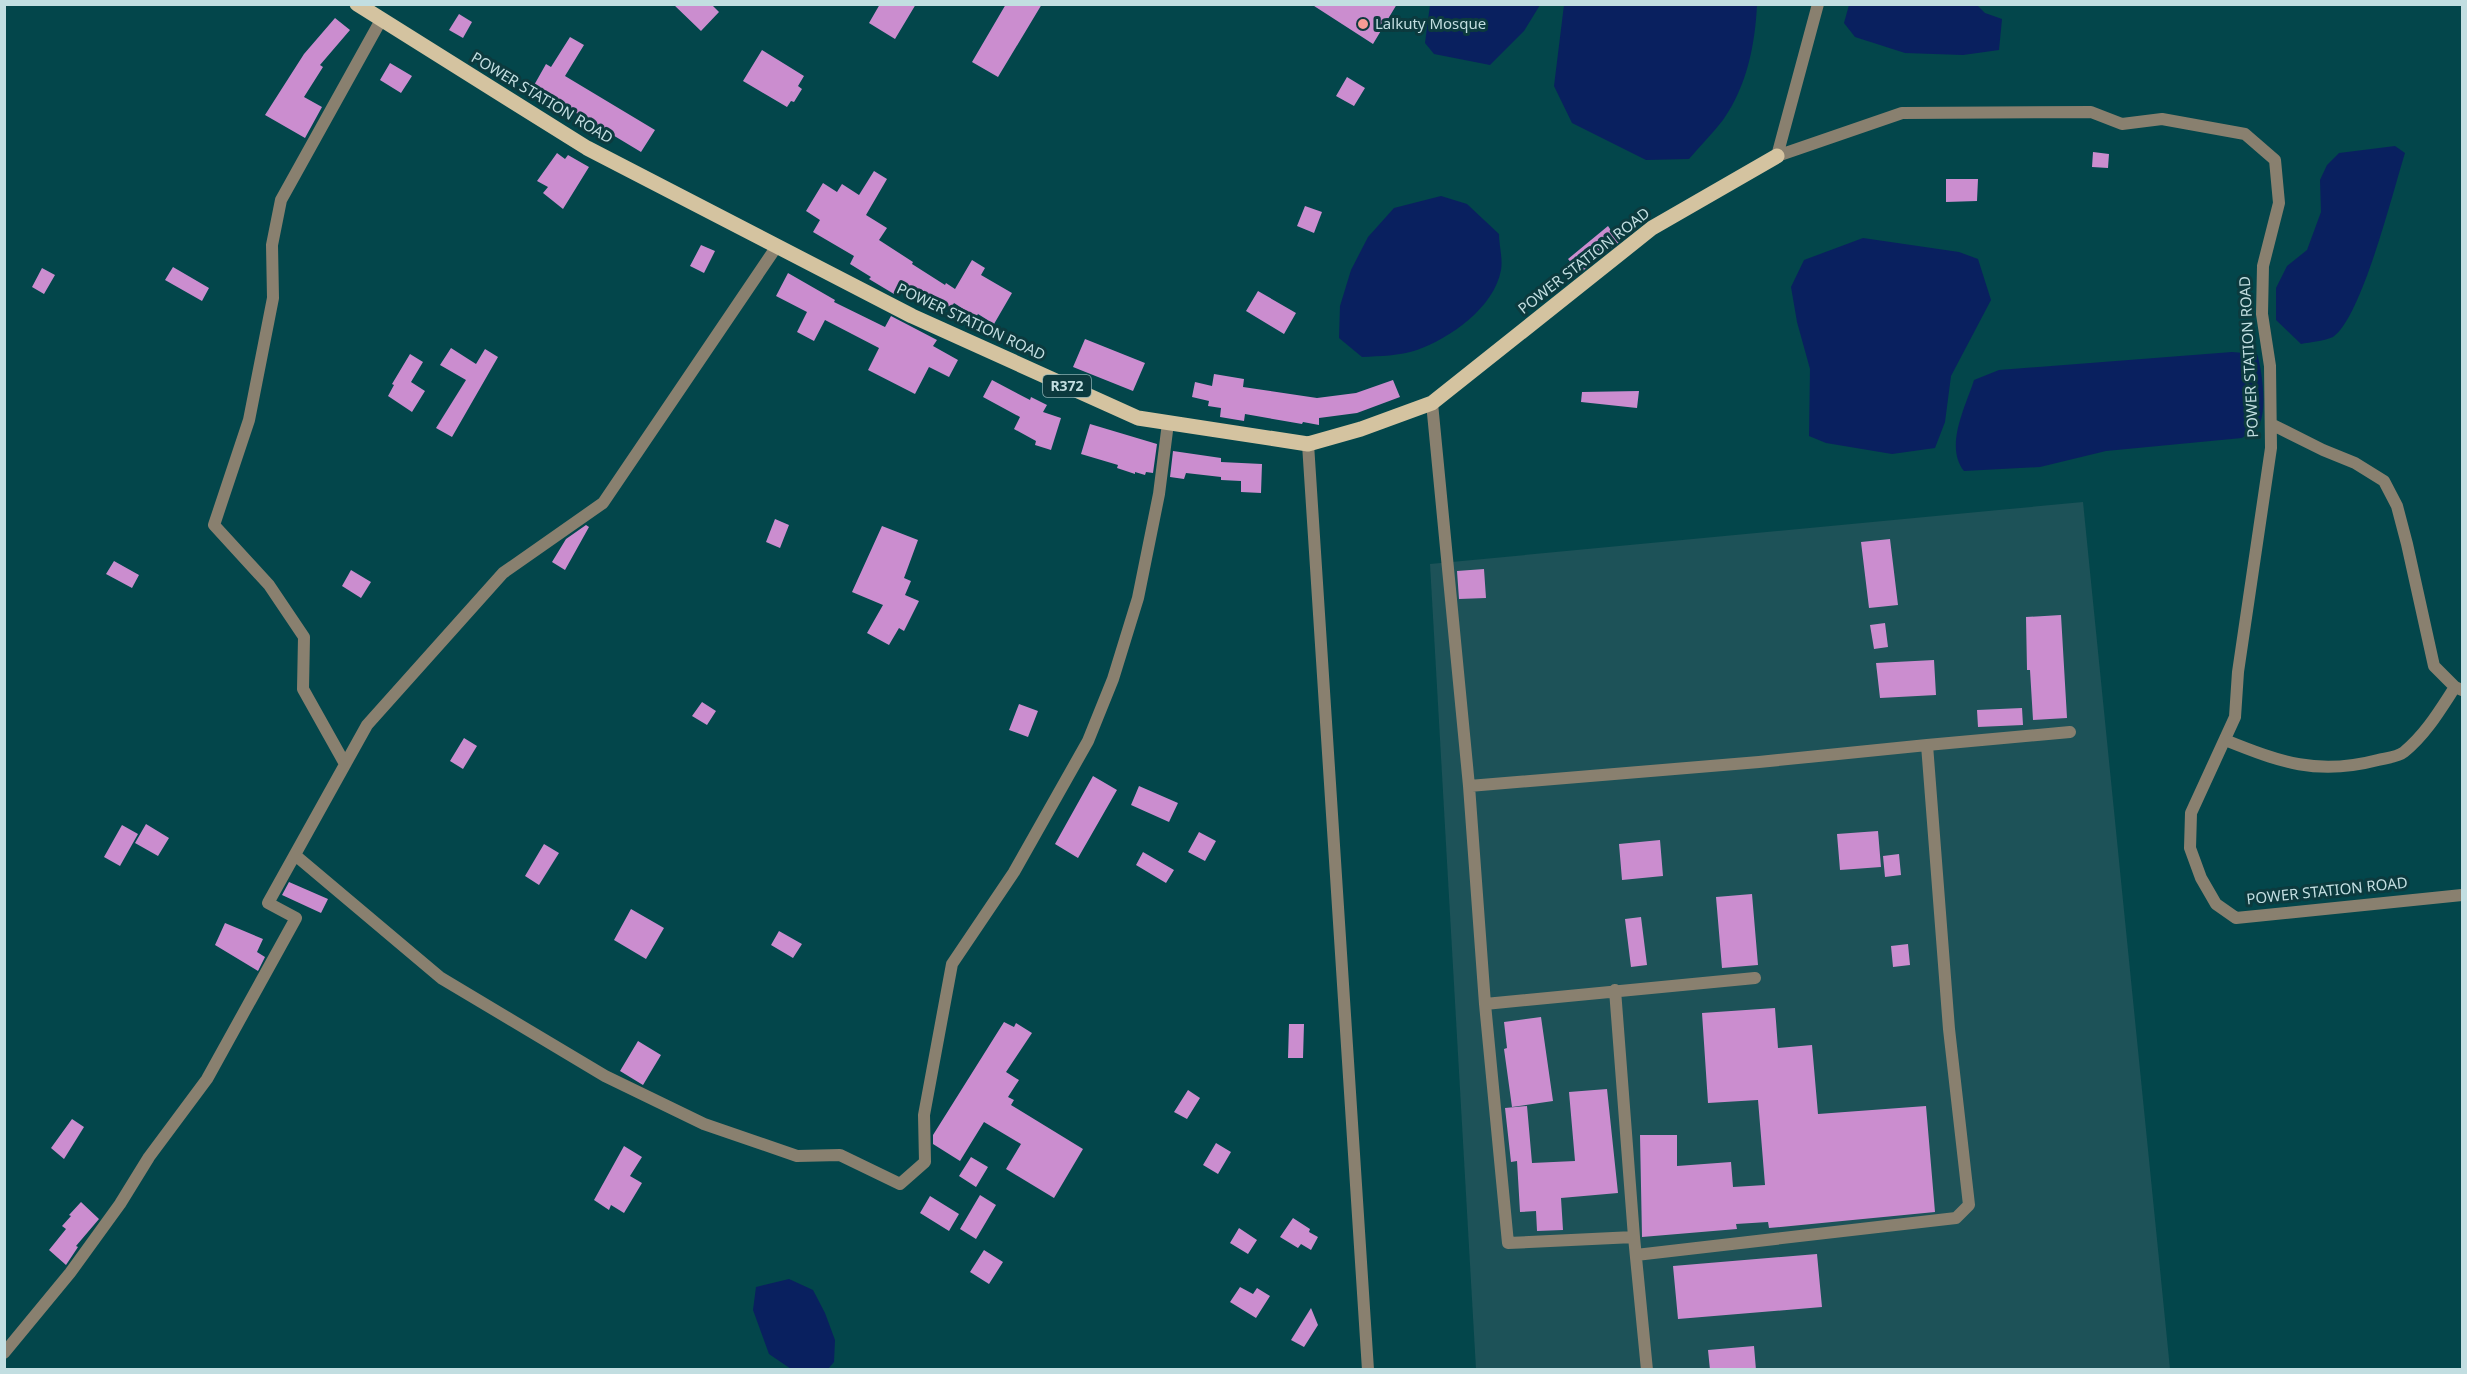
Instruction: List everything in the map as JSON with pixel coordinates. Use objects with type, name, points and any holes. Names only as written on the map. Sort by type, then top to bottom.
[{"type":"main road","name":"POWER STATION ROAD","points":[[357,4],[587,148],[912,316],[1138,418],[1308,444],[1361,429],[1432,403],[1652,228],[1778,156]]},
{"type":"street","points":[[1778,156],[1818,4]]},
{"type":"street","points":[[345,764],[303,688],[304,637],[269,585],[214,525],[249,420],[273,298],[272,245],[281,200],[381,20]]},
{"type":"street","name":"POWER STATION ROAD","points":[[1778,156],[1902,113],[2091,112],[2122,124],[2162,118],[2245,134],[2275,160],[2279,203],[2263,266],[2262,314],[2270,366],[2271,448],[2238,672],[2235,717],[2191,813],[2190,848],[2201,878],[2216,904],[2236,918],[2463,895]]},
{"type":"street","points":[[4,1353],[70,1273],[120,1204],[149,1157],[207,1079],[296,918],[268,903],[367,725],[503,573],[603,503],[777,246]]},
{"type":"street","points":[[1432,403],[1469,786],[1485,1004],[1508,1243],[1634,1237]]},
{"type":"street","points":[[295,855],[441,978],[605,1076],[704,1124],[797,1156],[840,1155],[900,1184],[925,1162],[924,1115],[952,964],[1014,872],[1088,741],[1113,679],[1138,598],[1159,494],[1168,423]]},
{"type":"street","points":[[2224,741],[2305,767],[2339,768],[2372,762],[2402,754],[2428,729],[2459,688],[2434,666],[2397,506],[2384,481],[2355,463],[2271,424]]},
{"type":"street","points":[[1308,444],[1368,1370]]},
{"type":"street","points":[[1469,786],[1747,763],[2070,732]]},
{"type":"street","points":[[1636,1255],[1956,1218],[1969,1205],[1949,1029],[1927,745]]},
{"type":"street","points":[[1485,1004],[1755,978]]},
{"type":"street","points":[[1615,990],[1647,1370]]},
{"type":"shaded area","points":[[1430,4],[1540,5],[1524,31],[1490,65],[1434,54],[1425,43]]},
{"type":"shaded area","points":[[1564,5],[1757,5],[1752,50],[1738,93],[1723,120],[1689,159],[1646,160],[1572,123],[1554,86]]},
{"type":"shaded area","points":[[1849,5],[1977,5],[1985,13],[2002,19],[1999,50],[1963,55],[1905,53],[1855,37],[1844,23]]},
{"type":"shaded area","points":[[2395,146],[2405,153],[2385,223],[2355,305],[2344,325],[2333,337],[2301,344],[2276,320],[2276,288],[2287,266],[2307,250],[2321,212],[2320,180],[2327,165],[2339,153]]},
{"type":"shaded area","points":[[1441,196],[1467,204],[1499,234],[1501,270],[1497,284],[1490,297],[1469,320],[1443,338],[1410,352],[1362,357],[1339,338],[1340,306],[1351,270],[1368,237],[1394,208]]},
{"type":"shaded area","points":[[1863,238],[1959,252],[1978,259],[1991,300],[1951,376],[1945,422],[1935,448],[1892,454],[1826,443],[1809,436],[1810,369],[1797,322],[1791,287],[1804,260]]},
{"type":"shaded area","points":[[2232,352],[2257,354],[2261,370],[2263,411],[2261,420],[2258,426],[2242,438],[2106,451],[2040,467],[1964,471],[1958,461],[1956,438],[1958,426],[1974,380],[1999,370]]},
{"type":"shaded area","points":[[2083,502],[2170,1369],[1476,1369],[1430,564]]},
{"type":"shaded area","points":[[789,1279],[813,1290],[825,1313],[835,1340],[834,1362],[828,1369],[791,1369],[769,1354],[753,1310],[756,1287]]},
{"type":"building","points":[[673,4],[711,4],[719,12],[701,31]]},
{"type":"building","points":[[880,4],[916,4],[895,39],[869,23]]},
{"type":"building","points":[[1006,4],[1042,4],[998,77],[972,62]]},
{"type":"building","name":"Lalkuty Mosque","points":[[1311,4],[1397,4],[1373,44]]},
{"type":"building","points":[[459,14],[472,22],[463,38],[449,30]]},
{"type":"building","points":[[335,18],[350,30],[320,65],[323,67],[304,97],[322,107],[305,138],[265,115],[304,54]]},
{"type":"building","points":[[570,37],[584,45],[565,76],[655,130],[641,152],[533,87],[546,64],[551,67]]},
{"type":"building","points":[[762,50],[804,76],[798,86],[802,89],[794,102],[791,101],[787,107],[743,81]]},
{"type":"building","points":[[390,63],[412,76],[401,93],[380,80]]},
{"type":"building","points":[[1347,77],[1365,88],[1354,106],[1336,96]]},
{"type":"building","points":[[2093,152],[2109,154],[2108,168],[2092,167]]},
{"type":"building","points":[[557,153],[565,159],[568,155],[589,167],[563,209],[543,193],[548,187],[537,181]]},
{"type":"building","points":[[874,171],[887,179],[866,215],[887,228],[879,240],[913,262],[912,264],[955,289],[972,260],[985,268],[981,275],[1012,293],[994,324],[978,314],[976,317],[954,303],[951,308],[934,297],[930,303],[900,285],[894,294],[850,264],[854,256],[813,232],[820,220],[806,211],[823,183],[837,192],[842,184],[859,195]]},
{"type":"building","points":[[1946,179],[1978,179],[1977,201],[1946,202]]},
{"type":"building","points":[[1305,206],[1322,212],[1314,233],[1297,226]]},
{"type":"building","points":[[1608,226],[1619,242],[1580,273],[1568,259]]},
{"type":"building","points":[[701,245],[715,251],[704,273],[690,266]]},
{"type":"building","points":[[173,267],[209,288],[202,301],[165,280]]},
{"type":"building","points":[[42,268],[55,275],[44,294],[32,287]]},
{"type":"building","points":[[788,273],[835,300],[834,302],[885,327],[891,316],[937,340],[933,346],[958,360],[949,377],[929,367],[915,394],[868,370],[879,348],[825,320],[814,341],[797,332],[807,312],[776,296]]},
{"type":"building","points":[[1258,291],[1296,313],[1284,334],[1246,311]]},
{"type":"building","points":[[1085,339],[1145,363],[1133,391],[1073,367]]},
{"type":"building","points":[[451,348],[476,364],[485,349],[498,357],[452,437],[436,428],[466,380],[440,365]]},
{"type":"building","points":[[410,354],[423,362],[411,382],[425,391],[412,412],[388,396],[394,385],[392,384]]},
{"type":"building","points":[[1214,374],[1244,379],[1243,387],[1317,398],[1356,393],[1393,380],[1400,397],[1357,413],[1319,418],[1319,425],[1245,414],[1244,421],[1220,417],[1221,408],[1208,406],[1209,401],[1192,397],[1195,382],[1212,386]]},
{"type":"building","points":[[992,380],[1030,400],[1031,397],[1047,405],[1043,412],[1061,418],[1051,450],[1035,445],[1036,441],[1014,429],[1020,417],[983,397]]},
{"type":"building","points":[[1639,391],[1637,408],[1581,402],[1582,392]]},
{"type":"building","points":[[1090,424],[1157,444],[1153,473],[1146,472],[1145,475],[1135,472],[1135,474],[1117,468],[1118,465],[1081,454]]},
{"type":"building","points":[[1173,451],[1221,458],[1221,462],[1262,464],[1261,493],[1241,492],[1241,481],[1221,480],[1221,477],[1186,473],[1184,479],[1170,477]]},
{"type":"building","points":[[775,519],[789,525],[780,548],[766,542]]},
{"type":"building","points":[[586,525],[589,527],[565,570],[552,562],[566,539]]},
{"type":"building","points":[[882,526],[918,540],[904,578],[911,581],[905,595],[919,601],[904,631],[899,628],[889,645],[867,633],[883,605],[852,592]]},
{"type":"building","points":[[1890,539],[1898,605],[1869,608],[1861,542]]},
{"type":"building","points":[[114,561],[139,575],[132,588],[106,574]]},
{"type":"building","points":[[1484,569],[1486,598],[1459,599],[1457,571]]},
{"type":"building","points":[[351,570],[371,582],[361,598],[342,586]]},
{"type":"building","points":[[2061,615],[2067,718],[2033,720],[2030,670],[2027,670],[2026,617]]},
{"type":"building","points":[[1885,623],[1888,647],[1874,649],[1870,625]]},
{"type":"building","points":[[1934,660],[1936,695],[1880,698],[1876,663]]},
{"type":"building","points":[[702,702],[716,711],[707,725],[692,716]]},
{"type":"building","points":[[1019,704],[1038,711],[1028,737],[1009,730]]},
{"type":"building","points":[[2022,708],[2023,725],[1978,727],[1977,710]]},
{"type":"building","points":[[464,738],[477,746],[463,769],[450,761]]},
{"type":"building","points":[[1093,776],[1117,790],[1078,858],[1055,844]]},
{"type":"building","points":[[1139,786],[1178,803],[1169,822],[1131,805]]},
{"type":"building","points":[[146,824],[169,838],[158,856],[135,843]]},
{"type":"building","points":[[122,825],[138,834],[120,866],[104,857]]},
{"type":"building","points":[[1878,831],[1881,867],[1840,870],[1837,834]]},
{"type":"building","points":[[1199,832],[1216,841],[1205,861],[1188,852]]},
{"type":"building","points":[[1660,840],[1663,876],[1622,880],[1619,844]]},
{"type":"building","points":[[544,844],[559,853],[539,885],[525,876]]},
{"type":"building","points":[[1143,852],[1174,870],[1166,883],[1136,865]]},
{"type":"building","points":[[1899,854],[1901,875],[1885,877],[1883,856]]},
{"type":"building","points":[[289,882],[328,899],[321,913],[282,895]]},
{"type":"building","points":[[1752,894],[1758,965],[1722,968],[1716,897]]},
{"type":"building","points":[[631,909],[664,928],[646,959],[614,940]]},
{"type":"building","points":[[1641,917],[1647,965],[1631,967],[1625,919]]},
{"type":"building","points":[[225,923],[263,939],[257,952],[265,957],[258,971],[215,945]]},
{"type":"building","points":[[779,931],[802,944],[793,958],[771,945]]},
{"type":"building","points":[[1908,944],[1910,965],[1893,967],[1891,946]]},
{"type":"building","points":[[1775,1008],[1778,1048],[1812,1045],[1818,1114],[1926,1106],[1935,1212],[1769,1228],[1768,1222],[1736,1224],[1737,1229],[1642,1237],[1640,1135],[1677,1135],[1677,1166],[1731,1162],[1733,1187],[1765,1185],[1758,1100],[1708,1103],[1702,1013]]},
{"type":"building","points":[[1541,1017],[1553,1101],[1512,1107],[1504,1049],[1507,1048],[1504,1022]]},
{"type":"building","points":[[1004,1022],[1014,1027],[1016,1023],[1032,1033],[1006,1072],[1019,1080],[1008,1097],[1014,1100],[1011,1105],[1083,1149],[1054,1198],[1006,1169],[1021,1144],[984,1122],[960,1161],[933,1144],[933,1135]]},
{"type":"building","points":[[1289,1024],[1304,1024],[1303,1058],[1288,1058]]},
{"type":"building","points":[[638,1041],[661,1055],[643,1085],[620,1071]]},
{"type":"building","points":[[1607,1089],[1618,1193],[1561,1198],[1563,1230],[1537,1231],[1536,1211],[1520,1212],[1517,1161],[1511,1162],[1505,1108],[1527,1106],[1532,1163],[1575,1161],[1569,1092]]},
{"type":"building","points":[[1188,1090],[1200,1098],[1187,1119],[1174,1112]]},
{"type":"building","points":[[72,1119],[84,1127],[64,1159],[51,1148]]},
{"type":"building","points":[[1216,1143],[1231,1152],[1218,1174],[1203,1165]]},
{"type":"building","points":[[624,1146],[642,1157],[630,1176],[642,1183],[624,1213],[611,1205],[609,1210],[594,1200]]},
{"type":"building","points":[[971,1157],[988,1167],[976,1187],[959,1176]]},
{"type":"building","points":[[980,1195],[996,1205],[976,1239],[960,1229]]},
{"type":"building","points":[[930,1196],[959,1214],[949,1231],[920,1213]]},
{"type":"building","points":[[81,1202],[99,1219],[76,1246],[78,1247],[66,1265],[49,1250],[66,1229],[62,1226],[71,1216],[69,1215]]},
{"type":"building","points":[[1293,1218],[1318,1237],[1311,1250],[1301,1244],[1298,1248],[1280,1237]]},
{"type":"building","points":[[1239,1228],[1257,1240],[1248,1254],[1230,1243]]},
{"type":"building","points":[[984,1250],[1003,1262],[989,1284],[970,1272]]},
{"type":"building","points":[[1817,1254],[1822,1307],[1678,1319],[1673,1266]]},
{"type":"building","points":[[1240,1287],[1253,1294],[1257,1288],[1270,1296],[1256,1318],[1230,1302]]},
{"type":"building","points":[[1311,1308],[1318,1325],[1304,1347],[1291,1340]]},
{"type":"building","points":[[1754,1346],[1756,1370],[1710,1370],[1708,1350]]},
{"type":"place","name":"Lalkuty Mosque","points":[[1363,24]]}]
